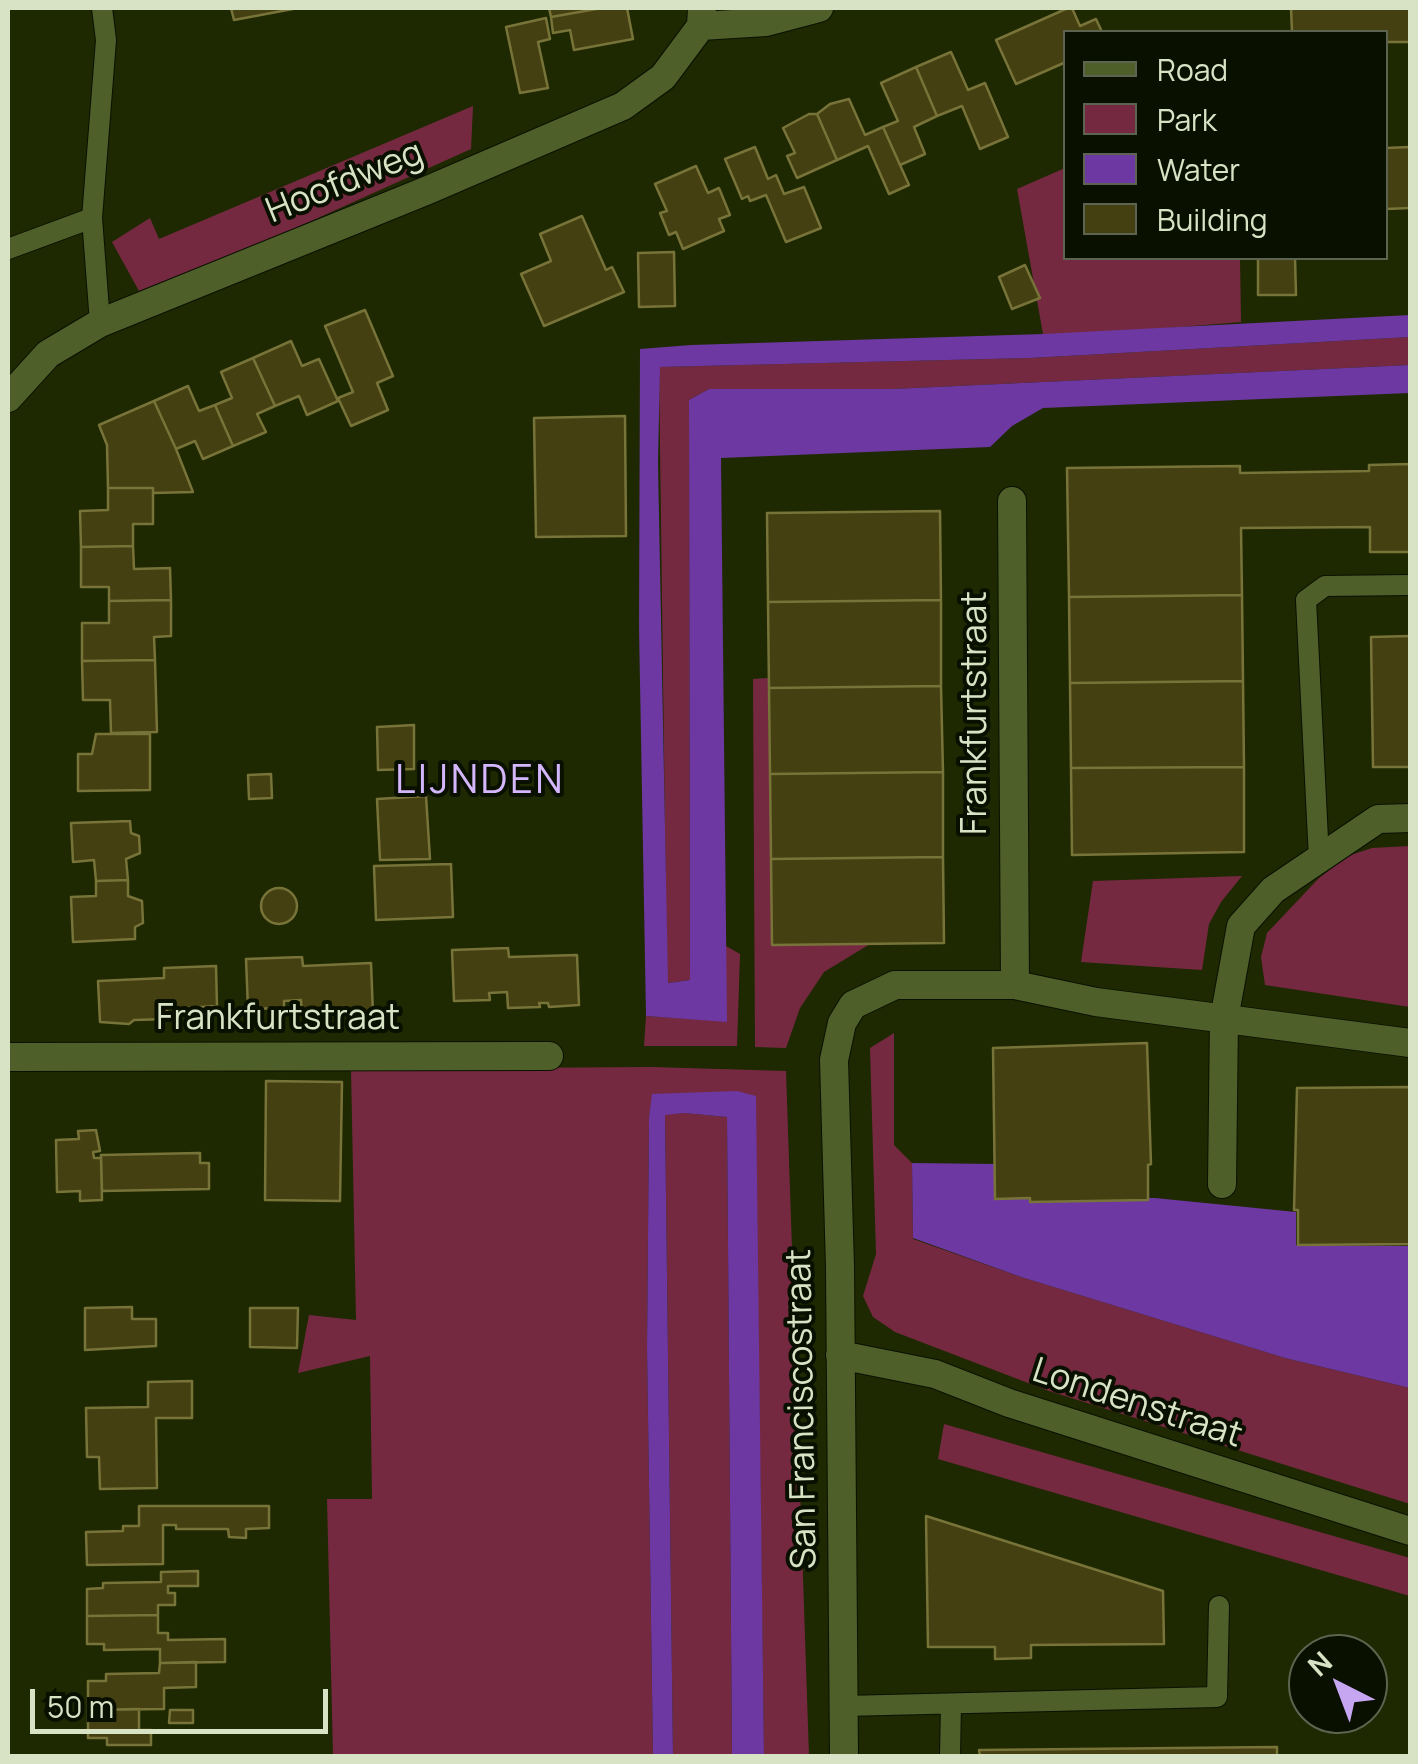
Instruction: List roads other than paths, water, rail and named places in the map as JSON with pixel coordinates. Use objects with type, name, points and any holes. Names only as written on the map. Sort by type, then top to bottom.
[{"type":"street","name":"Hoofdweg","points":[[8,398],[48,354],[100,323],[623,106],[663,77],[702,17],[766,22],[819,8]]},
{"type":"street","name":"Frankfurtstraat","points":[[1012,501],[1014,985]]},
{"type":"street","points":[[1222,1184],[1224,1019],[1241,926],[1273,890],[1378,819],[1410,818]]},
{"type":"street","name":"San Franciscostraat","points":[[844,1756],[834,1060],[842,1023],[853,1006],[895,985],[1014,985]]},
{"type":"street","points":[[1014,985],[1096,1002],[1410,1043]]},
{"type":"street","name":"Frankfurtstraat","points":[[8,1058],[550,1056]]},
{"type":"street","name":"Londenstraat","points":[[840,1355],[935,1374],[1009,1403],[1410,1530]]},
{"type":"lane","points":[[100,323],[92,218],[106,40],[102,8]]},
{"type":"lane","points":[[8,250],[92,218]]},
{"type":"lane","points":[[1318,859],[1306,600],[1325,586],[1410,585]]},
{"type":"lane","points":[[844,1706],[1217,1697],[1219,1606]]},
{"type":"lane","points":[[950,1756],[951,1704]]},
{"type":"water","points":[[1410,315],[1410,337],[1030,358],[660,367],[658,463],[668,983],[690,980],[689,400],[709,389],[892,389],[1410,365],[1410,393],[1043,408],[1012,426],[990,447],[721,458],[727,1022],[646,1016],[639,627],[640,349]]},
{"type":"water","points":[[737,1091],[756,1096],[764,1756],[732,1756],[727,1117],[684,1113],[665,1115],[673,1756],[653,1756],[647,1349],[652,1094]]},
{"type":"water","points":[[912,1163],[998,1164],[999,1196],[1155,1198],[1296,1212],[1296,1245],[1410,1246],[1410,1388],[1285,1358],[1021,1277],[913,1238]]},
{"type":"district","name":"LIJNDEN","points":[[480,782]]}]
